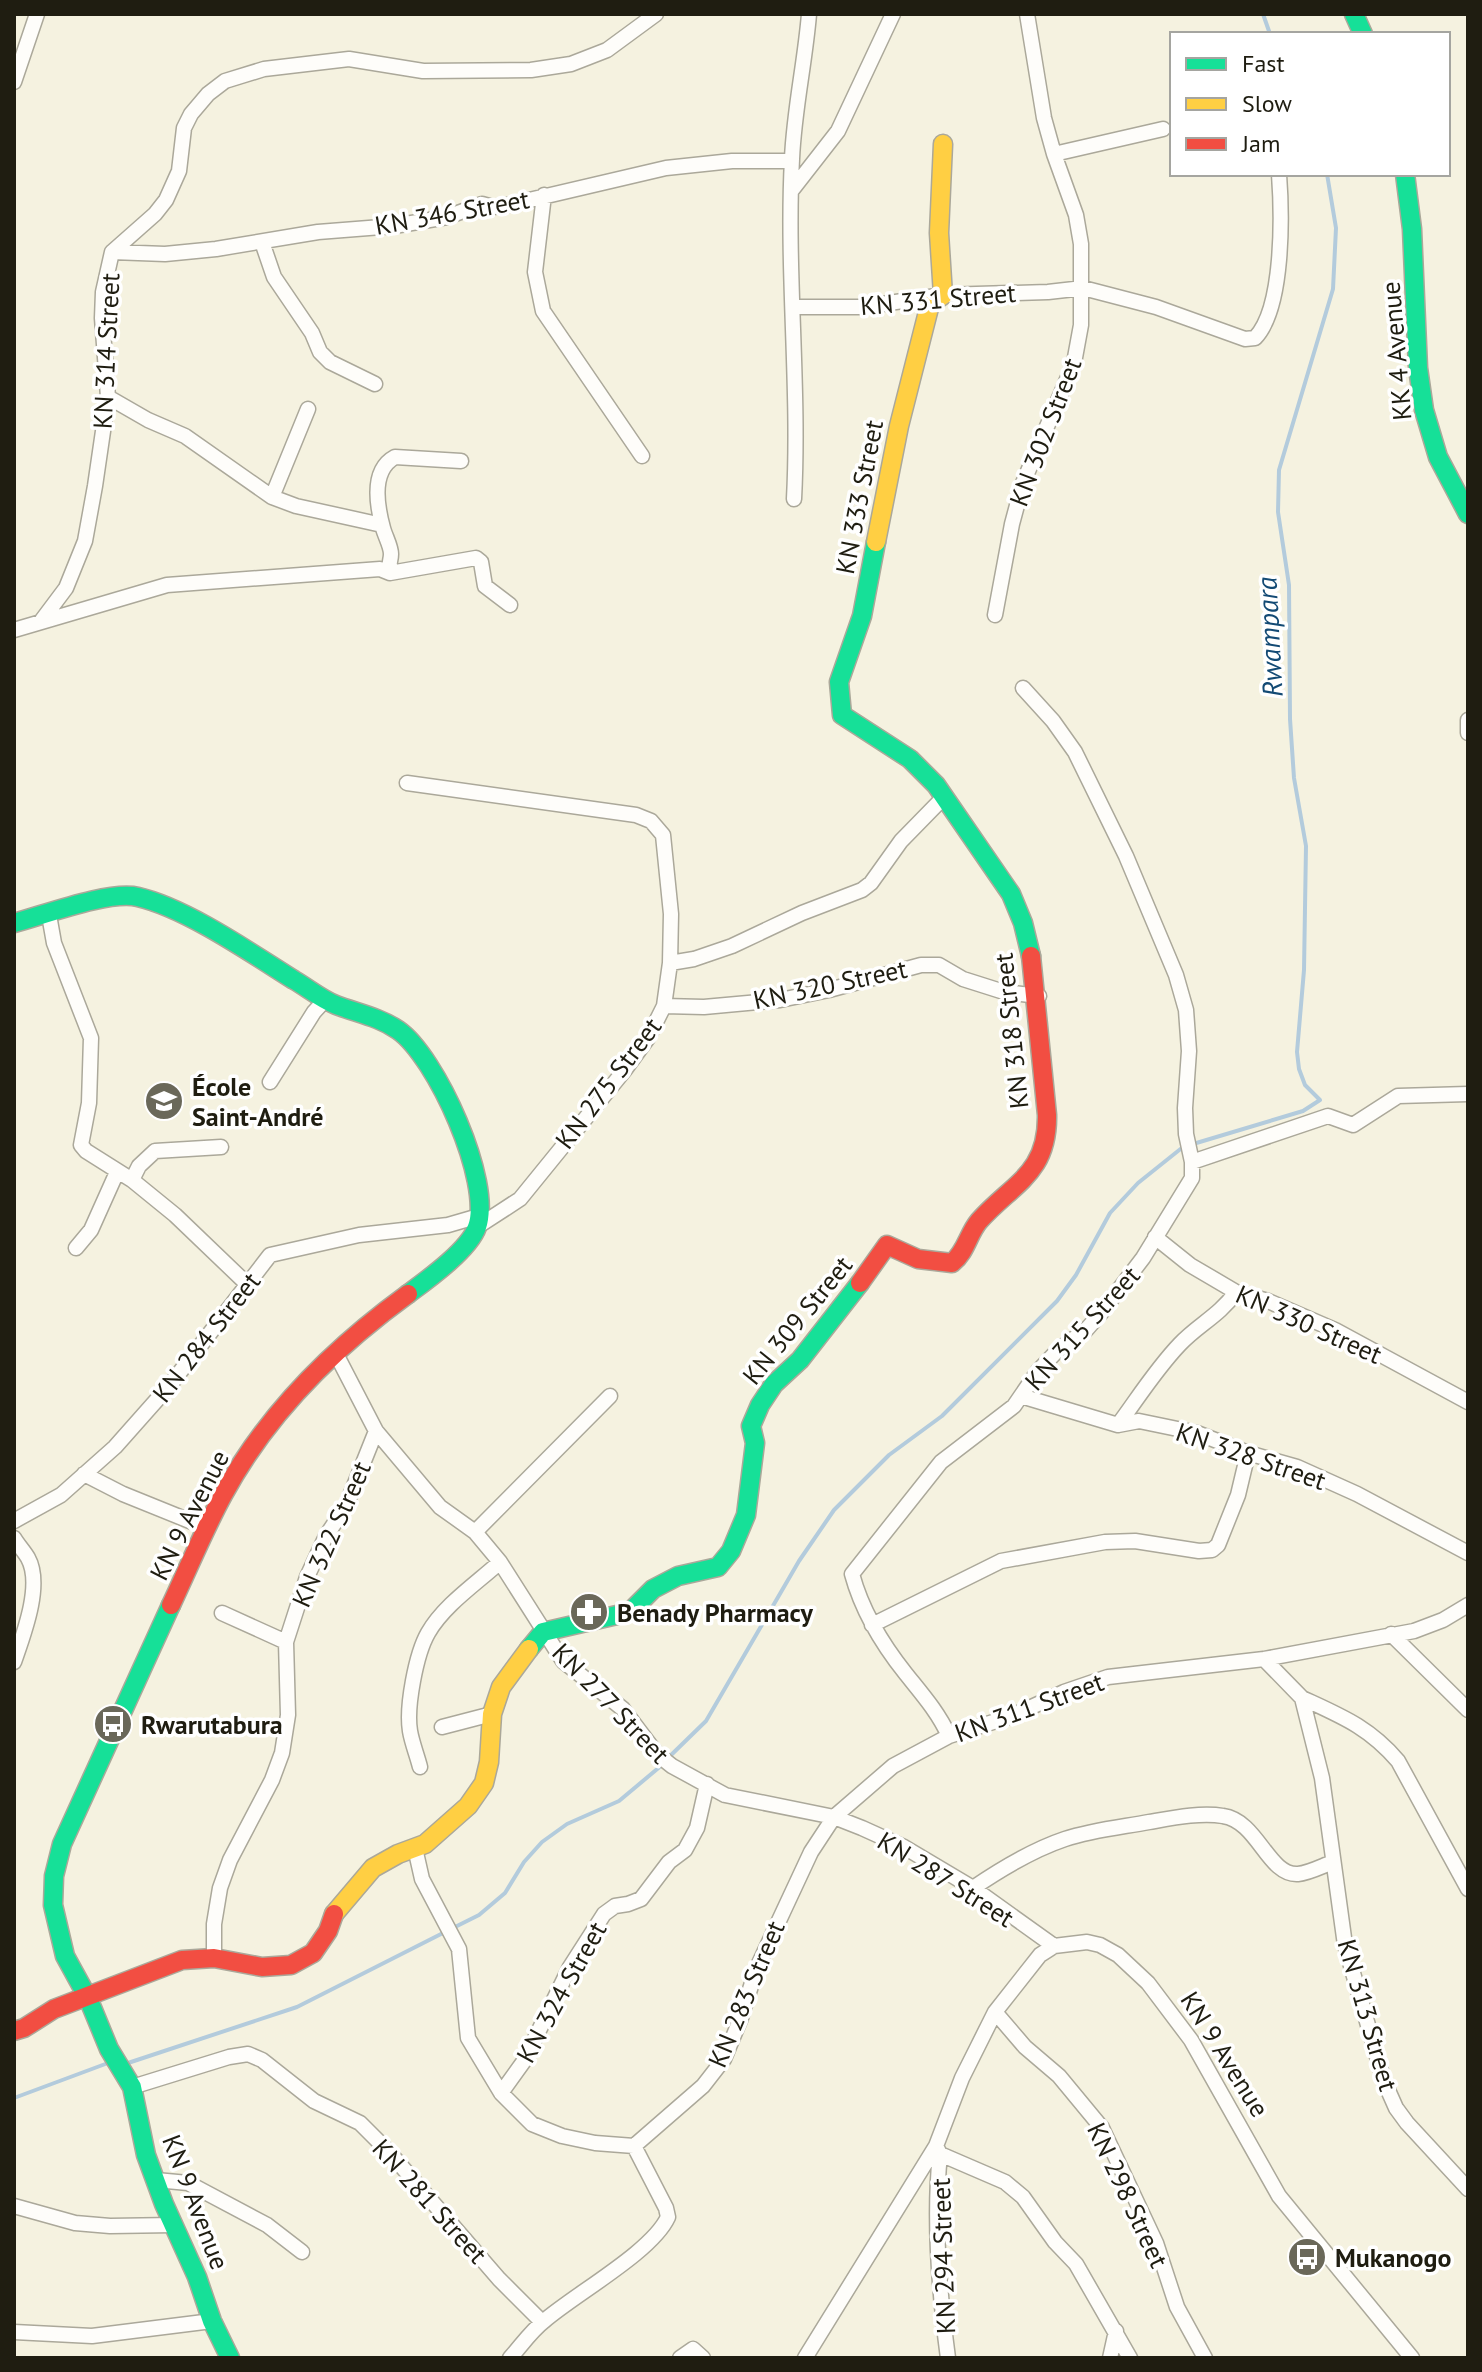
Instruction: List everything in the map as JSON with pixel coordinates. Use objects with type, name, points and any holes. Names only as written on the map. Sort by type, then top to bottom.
[{"type":"street","points":[[14,82],[37,14]]},
{"type":"street","name":"KN 314 Street","points":[[42,620],[66,588],[85,541],[108,397],[102,318],[103,292],[112,252],[155,214],[166,200],[179,171],[180,144],[191,114],[208,94],[225,81],[264,69],[349,59],[423,71],[531,70],[571,64],[607,50],[656,14]]},
{"type":"street","points":[[794,499],[797,440],[790,249],[792,161],[809,14]]},
{"type":"street","points":[[792,190],[838,131],[893,14]]},
{"type":"street","name":"KN 302 Street","points":[[995,615],[1023,483],[1074,363],[1081,325],[1083,288],[1076,215],[1044,118],[1027,14]]},
{"type":"street","points":[[1054,154],[1163,129]]},
{"type":"street","points":[[943,144],[939,233],[943,295]]},
{"type":"street","name":"KN 346 Street","points":[[112,252],[165,254],[262,242],[305,233],[394,226],[447,217],[482,204],[493,207],[508,205],[666,168],[732,161],[792,161]]},
{"type":"street","points":[[1083,288],[1156,307],[1245,339],[1255,338],[1267,315],[1280,255],[1282,208],[1279,176]]},
{"type":"street","name":"KK 4 Avenue","points":[[1405,176],[1413,245],[1421,395],[1426,423],[1439,459],[1468,514]]},
{"type":"street","points":[[544,195],[535,272],[543,311],[642,456]]},
{"type":"street","points":[[262,242],[274,277],[312,333],[320,352],[330,362],[375,384]]},
{"type":"street","name":"KN 331 Street","points":[[794,307],[862,307],[943,295],[1083,288]]},
{"type":"street","name":"KN 333 Street","points":[[842,715],[839,682],[862,616],[899,426],[930,304],[943,295]]},
{"type":"street","points":[[108,397],[148,420],[185,436],[272,497],[296,506],[382,525]]},
{"type":"street","points":[[272,497],[308,409]]},
{"type":"street","points":[[390,573],[388,564],[391,554],[377,498],[380,477],[387,462],[395,457],[461,461]]},
{"type":"street","points":[[14,630],[167,585],[380,569],[390,573],[476,558],[481,562],[485,586],[510,605]]},
{"type":"street","name":"KN 315 Street","points":[[949,1736],[932,1705],[872,1625],[852,1574],[941,1462],[998,1420],[1021,1396],[1038,1371],[1058,1350],[1086,1330],[1125,1286],[1192,1178],[1185,1108],[1189,1051],[1186,1010],[1168,952],[1075,752],[1053,721],[1023,688]]},
{"type":"street","name":"KN 318 Street","points":[[842,715],[908,755],[933,780],[1014,901],[1032,954],[1039,996],[1047,1112],[1047,1136],[1041,1157],[1021,1184],[978,1221],[966,1249],[952,1263],[900,1254],[887,1245]]},
{"type":"street","points":[[1468,720],[1468,733]]},
{"type":"street","name":"KN 275 Street","points":[[407,783],[636,815],[651,821],[663,835],[671,914],[670,963],[664,1006],[648,1038],[624,1071],[520,1199],[478,1222]]},
{"type":"street","points":[[670,963],[694,959],[732,946],[802,913],[862,890],[871,883],[901,841],[944,797]]},
{"type":"street","points":[[14,923],[110,897],[136,896],[164,906],[226,938],[326,999],[398,1030],[416,1046],[437,1079],[472,1154],[479,1193],[478,1222]]},
{"type":"street","points":[[49,915],[54,943],[91,1038],[89,1103],[81,1145],[175,1215],[247,1284]]},
{"type":"street","name":"KN 320 Street","points":[[664,1006],[704,1007],[780,1000],[875,979],[921,965],[939,965],[963,979],[1004,992],[1039,996]]},
{"type":"street","points":[[270,1082],[314,1012],[326,999]]},
{"type":"street","points":[[1192,1162],[1328,1116],[1353,1125],[1398,1096],[1468,1094]]},
{"type":"street","points":[[132,1180],[139,1166],[155,1151],[221,1147]]},
{"type":"street","points":[[76,1248],[91,1230],[117,1172]]},
{"type":"street","name":"KN 284 Street","points":[[14,1521],[61,1495],[115,1447],[170,1385],[270,1255],[359,1235],[478,1222]]},
{"type":"street","name":"KN 9 Avenue","points":[[230,2358],[212,2321],[146,2155],[132,2087],[109,2049],[88,1998],[65,1956],[53,1905],[54,1876],[62,1844],[114,1726],[224,1493],[274,1419],[335,1352],[456,1255],[478,1222]]},
{"type":"street","name":"KN 330 Street","points":[[1155,1237],[1190,1265],[1236,1292],[1268,1301],[1335,1330],[1468,1402]]},
{"type":"street","name":"KN 309 Street","points":[[543,1632],[630,1612],[653,1589],[678,1576],[718,1567],[731,1551],[746,1515],[755,1443],[751,1426],[760,1405],[774,1384],[800,1360],[847,1301],[887,1245]]},
{"type":"street","points":[[1118,1425],[1168,1357],[1183,1341],[1222,1311],[1236,1292]]},
{"type":"street","name":"KN 277 Street","points":[[335,1352],[376,1431],[440,1507],[475,1532],[500,1562],[563,1661],[623,1709],[657,1754],[672,1766],[725,1795],[834,1817]]},
{"type":"street","points":[[475,1532],[610,1396]]},
{"type":"street","name":"KN 328 Street","points":[[1021,1396],[1118,1425],[1139,1421],[1197,1433],[1318,1476],[1468,1553]]},
{"type":"street","name":"KN 322 Street","points":[[214,1958],[214,1924],[220,1888],[230,1860],[272,1780],[282,1753],[288,1715],[286,1642],[307,1577],[326,1536],[346,1506],[376,1431]]},
{"type":"street","points":[[872,1625],[1001,1561],[1105,1542],[1135,1541],[1199,1551],[1212,1550],[1218,1545],[1238,1495],[1248,1453]]},
{"type":"street","points":[[84,1474],[136,1500],[207,1528]]},
{"type":"street","points":[[14,1538],[29,1559],[32,1584],[30,1615],[14,1662]]},
{"type":"street","points":[[420,1767],[409,1728],[413,1686],[421,1651],[429,1632],[443,1614],[500,1562]]},
{"type":"street","name":"KN 311 Street","points":[[834,1817],[893,1766],[949,1736],[1012,1716],[1064,1692],[1108,1677],[1264,1659],[1414,1631],[1443,1620],[1468,1605]]},
{"type":"street","points":[[222,1613],[286,1642]]},
{"type":"street","points":[[14,2031],[54,2009],[88,1998],[160,1966],[198,1957],[262,1967],[291,1965],[313,1953],[328,1931],[335,1911],[373,1868],[425,1844],[468,1806],[484,1783],[489,1762],[492,1714],[501,1687],[543,1632]]},
{"type":"street","points":[[1391,1634],[1468,1710]]},
{"type":"street","points":[[1264,1659],[1302,1698],[1348,1719],[1383,1744],[1398,1761],[1467,1885]]},
{"type":"street","name":"KN 313 Street","points":[[1302,1698],[1322,1778],[1345,1945],[1384,2081],[1396,2108],[1407,2123],[1468,2189]]},
{"type":"street","points":[[442,1727],[492,1714]]},
{"type":"street","name":"KN 324 Street","points":[[501,2093],[524,2061],[570,1967],[604,1914],[615,1906],[641,1899],[669,1862],[685,1850],[697,1828],[707,1784]]},
{"type":"street","points":[[973,1888],[1003,1868],[1065,1839],[1170,1818],[1222,1815],[1237,1820],[1251,1830],[1278,1867],[1286,1872],[1297,1874],[1333,1862]]},
{"type":"street","name":"KN 287 Street","points":[[834,1817],[904,1847],[973,1888],[1054,1946]]},
{"type":"street","name":"KN 283 Street","points":[[634,2146],[703,2086],[724,2059],[773,1929],[811,1852],[834,1817]]},
{"type":"street","points":[[415,1848],[422,1879],[459,1949],[468,2038],[501,2093],[532,2124],[562,2136],[634,2146],[668,2217],[664,2226],[624,2262],[542,2322],[510,2358]]},
{"type":"street","name":"KN 9 Avenue","points":[[1054,1946],[1087,1942],[1100,1945],[1118,1955],[1148,1983],[1191,2040],[1279,2196],[1412,2358]]},
{"type":"street","points":[[805,2358],[938,2150],[962,2078],[995,2012],[1025,1970],[1054,1946]]},
{"type":"street","name":"KN 298 Street","points":[[995,2012],[1025,2047],[1059,2076],[1102,2128],[1156,2243],[1177,2307],[1205,2358]]},
{"type":"street","name":"KN 281 Street","points":[[132,2087],[229,2057],[248,2054],[262,2060],[314,2101],[360,2123],[390,2153],[499,2279],[542,2322]]},
{"type":"street","points":[[938,2150],[1005,2182],[1023,2197],[1055,2242],[1076,2264],[1130,2358]]},
{"type":"street","name":"KN 294 Street","points":[[938,2150],[939,2257],[948,2358]]},
{"type":"street","points":[[156,2180],[188,2183],[267,2225],[302,2252]]},
{"type":"street","points":[[14,2206],[75,2223],[174,2225]]},
{"type":"street","points":[[14,2332],[92,2336],[212,2321]]},
{"type":"street","points":[[1110,2358],[1116,2331]]},
{"type":"street","points":[[680,2358],[693,2349],[703,2358]]},
{"type":"waterway","name":"Rwampara","points":[[1263,14],[1269,32]]},
{"type":"waterway","points":[[668,1758],[706,1721],[799,1561],[834,1510],[889,1455],[942,1416],[1057,1301],[1076,1275],[1110,1213],[1138,1183],[1183,1147],[1303,1111],[1320,1100],[1305,1085],[1297,1052],[1304,970],[1306,846],[1294,778],[1290,719],[1289,585],[1278,512],[1279,470],[1333,289],[1336,228],[1327,176]]},
{"type":"waterway","points":[[453,1928],[479,1915],[505,1893],[524,1862],[542,1842],[567,1824],[619,1801],[662,1765]]},
{"type":"waterway","points":[[128,2063],[297,2007],[445,1932]]},
{"type":"waterway","points":[[14,2098],[108,2063]]},
{"type":"traffic: fast","points":[[1354,14],[1362,32]]},
{"type":"traffic: fast","points":[[1405,176],[1412,229],[1418,368],[1424,410],[1438,457],[1468,514]]},
{"type":"traffic: fast","points":[[876,542],[862,616],[839,682],[842,715],[910,759],[936,785],[1011,894],[1023,923],[1031,956]]},
{"type":"traffic: fast","points":[[14,923],[77,904],[111,897],[138,897],[177,911],[218,932],[330,1003],[376,1018],[398,1030],[413,1044],[429,1065],[458,1121],[477,1181],[480,1207],[477,1227],[466,1245],[408,1294]]},
{"type":"traffic: fast","points":[[529,1649],[543,1632],[630,1612],[653,1589],[678,1576],[718,1567],[731,1551],[746,1515],[755,1443],[751,1426],[760,1405],[774,1384],[800,1360],[860,1283]]},
{"type":"traffic: fast","points":[[171,1605],[62,1844],[54,1876],[53,1905],[65,1956],[88,1998],[109,2049],[132,2087],[146,2155],[212,2321],[230,2358]]},
{"type":"traffic: slow","points":[[876,542],[899,426],[930,304],[943,295],[939,233],[943,144]]},
{"type":"traffic: slow","points":[[334,1914],[373,1868],[425,1844],[468,1806],[484,1783],[489,1762],[492,1714],[501,1687],[529,1649]]},
{"type":"traffic: jam","points":[[860,1283],[887,1245],[918,1259],[952,1263],[961,1254],[979,1221],[1026,1176],[1042,1151],[1047,1115],[1031,956]]},
{"type":"traffic: jam","points":[[171,1605],[223,1495],[260,1437],[304,1384],[354,1337],[408,1294]]},
{"type":"traffic: jam","points":[[14,2031],[54,2009],[182,1960],[214,1958],[262,1967],[291,1965],[313,1953],[328,1931],[334,1914]]},
{"type":"place","name":"École Saint-André","points":[[164,1101]]},
{"type":"place","name":"Benady Pharmacy","points":[[589,1612]]},
{"type":"place","name":"Rwarutabura","points":[[113,1724]]},
{"type":"place","name":"Mukanogo","points":[[1307,2257]]}]
